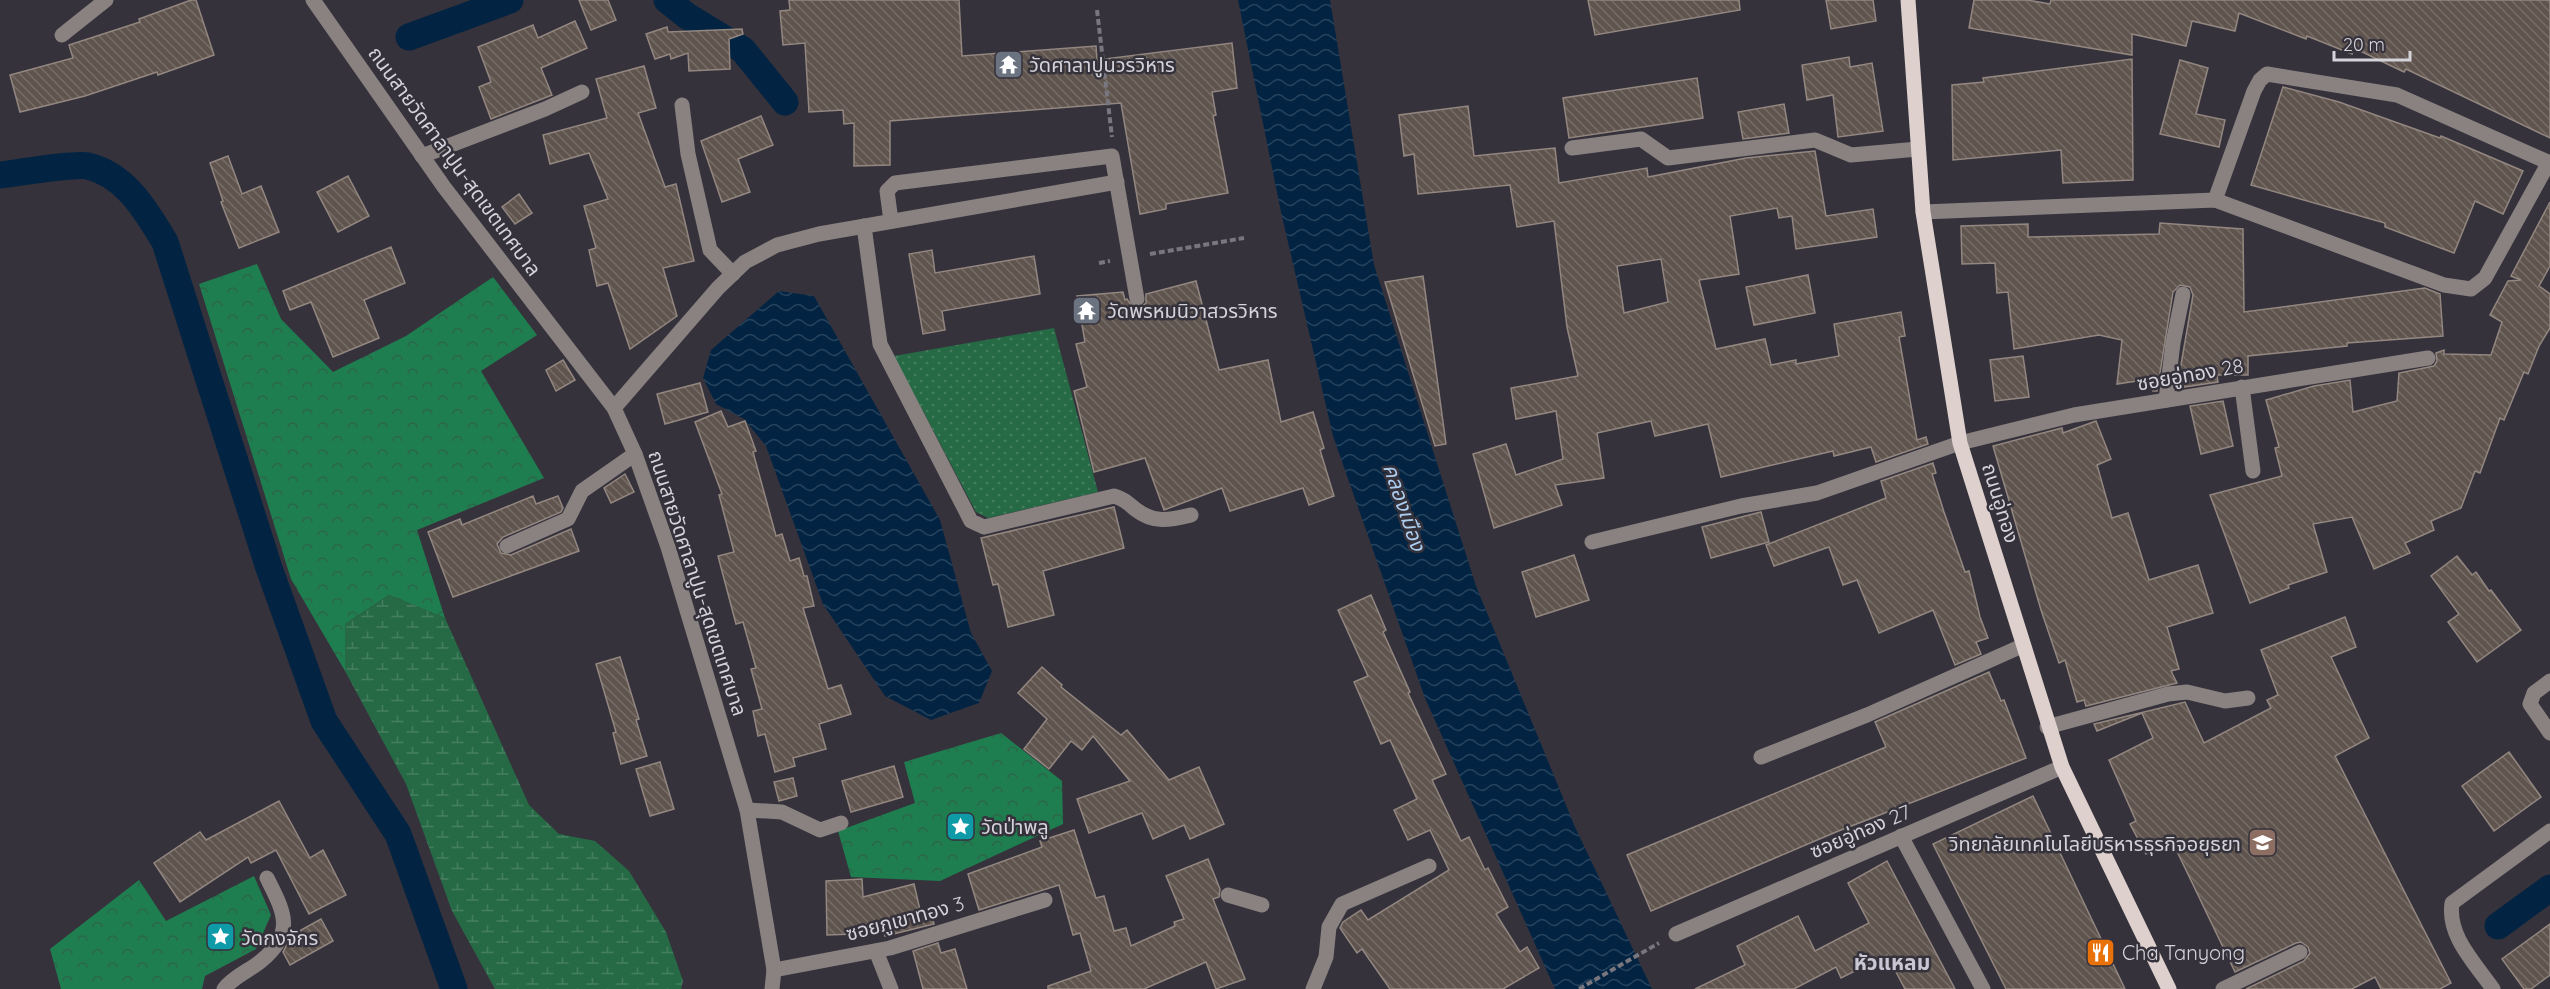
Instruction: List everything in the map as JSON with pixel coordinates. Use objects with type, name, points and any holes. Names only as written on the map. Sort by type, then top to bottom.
[{"type":"main road","name":"ถนนอู่ทอง","points":[[1908,0],[1923,212],[1960,442],[2047,727],[2062,767],[2169,989]]},
{"type":"street","points":[[62,34],[106,0]]},
{"type":"street","name":"ถนนสายวัดศาลาปูน-สุดเขตเทศบาล","points":[[313,0],[422,156],[614,408],[635,454],[668,547],[747,810],[774,970],[772,989]]},
{"type":"street","points":[[1923,212],[2215,200],[2444,285],[2470,288],[2485,278],[2549,163],[2397,95],[2267,74],[2259,80],[2254,91],[2215,200]]},
{"type":"street","points":[[422,156],[545,109],[582,92]]},
{"type":"street","points":[[682,105],[688,154],[710,250],[733,274]]},
{"type":"street","points":[[1572,148],[1641,139],[1668,158],[1815,140],[1851,155],[1918,149]]},
{"type":"street","points":[[891,221],[887,191],[894,183],[1112,156],[1137,299]]},
{"type":"street","points":[[614,408],[733,274],[746,262],[777,246],[819,234],[1117,182]]},
{"type":"street","points":[[864,226],[880,344],[971,521],[984,527],[1114,496],[1125,500],[1152,519],[1165,522],[1191,515]]},
{"type":"street","points":[[2166,400],[2173,343],[2183,294]]},
{"type":"street","name":"ซอยอู่ทอง 28","points":[[1592,542],[1741,506],[1817,493],[1960,442],[2074,415],[2428,358]]},
{"type":"street","points":[[2242,387],[2253,471]]},
{"type":"street","points":[[507,546],[568,519],[582,490],[635,454]]},
{"type":"street","points":[[1761,757],[1867,715],[2022,646]]},
{"type":"street","points":[[2550,681],[2534,693],[2530,704],[2550,733]]},
{"type":"street","points":[[2047,727],[2168,693],[2187,692],[2224,701],[2248,698]]},
{"type":"street","name":"ซอยอู่ทอง 27","points":[[1676,934],[2062,767]]},
{"type":"street","points":[[747,810],[782,812],[820,830],[842,823]]},
{"type":"street","points":[[2493,989],[2452,930],[2450,916],[2452,903],[2550,831]]},
{"type":"street","points":[[1901,836],[1983,989]]},
{"type":"street","points":[[1313,989],[1326,957],[1329,927],[1342,904],[1429,866]]},
{"type":"street","points":[[224,989],[231,981],[262,960],[280,940],[285,915],[267,878]]},
{"type":"street","points":[[1228,895],[1262,905]]},
{"type":"street","name":"ซอยภูเขาทอง 3","points":[[774,970],[876,951],[1045,900]]},
{"type":"street","points":[[876,951],[891,989]]},
{"type":"street","points":[[2223,989],[2300,952]]},
{"type":"path","points":[[1097,10],[1114,148],[1112,156]]},
{"type":"path","points":[[1099,263],[1244,238]]},
{"type":"path","points":[[1579,989],[1676,934]]},
{"type":"green space","points":[[257,264],[281,319],[333,372],[406,336],[493,277],[537,335],[481,371],[544,478],[417,530],[445,618],[389,595],[345,624],[345,671],[291,579],[199,284]]},
{"type":"green space","points":[[1054,328],[1098,492],[988,518],[976,512],[894,356]]},
{"type":"green space","points":[[389,595],[445,618],[529,805],[559,834],[595,841],[629,871],[666,932],[683,981],[681,989],[495,989],[452,911],[406,784],[345,671],[345,624]]},
{"type":"green space","points":[[1001,733],[1062,781],[1063,824],[940,881],[851,877],[838,831],[915,803],[904,762]]},
{"type":"green space","points":[[254,876],[271,915],[256,949],[205,976],[202,989],[61,989],[50,949],[139,880],[166,921]]},
{"type":"water","name":"คลองเมือง","points":[[1238,0],[1330,0],[1374,265],[1476,586],[1575,827],[1652,989],[1555,989],[1425,698],[1333,436],[1281,212]]},
{"type":"water","points":[[779,291],[814,296],[940,520],[971,633],[992,671],[979,703],[931,720],[885,696],[823,604],[766,446],[744,419],[716,404],[703,378],[711,350]]},
{"type":"building","points":[[196,0],[214,55],[158,75],[157,72],[85,96],[20,112],[10,75],[73,58],[69,45],[140,22],[139,19]]},
{"type":"building","points":[[579,0],[608,0],[616,20],[591,30]]},
{"type":"building","name":"วัดศาลาปูนวรวิหาร","points":[[789,0],[959,0],[962,56],[1096,46],[1097,60],[1232,43],[1237,88],[1212,92],[1216,115],[1213,116],[1228,193],[1166,204],[1166,209],[1140,214],[1121,103],[890,121],[890,165],[854,166],[854,123],[844,124],[843,110],[809,112],[805,43],[783,45],[780,11],[790,10]]},
{"type":"building","points":[[1588,0],[1739,0],[1740,10],[1595,35]]},
{"type":"building","points":[[1826,0],[1873,0],[1876,21],[1831,29]]},
{"type":"building","points":[[1974,0],[2027,0],[2050,4],[2051,0],[2550,0],[2550,138],[2406,69],[2404,72],[2354,48],[2352,54],[2239,13],[2235,31],[2192,21],[2186,46],[2132,34],[2132,55],[1969,28]]},
{"type":"building","points":[[575,21],[587,48],[541,68],[552,95],[491,119],[479,87],[491,82],[478,47],[533,25],[538,38]]},
{"type":"building","points":[[667,27],[668,32],[742,29],[743,34],[729,39],[730,69],[689,71],[688,53],[671,59],[670,54],[655,59],[646,34]]},
{"type":"building","points":[[1849,57],[1850,67],[1872,63],[1883,131],[1838,137],[1833,95],[1807,100],[1802,65]]},
{"type":"building","points":[[2132,59],[2133,180],[2063,183],[2061,150],[1953,160],[1952,85],[1984,82],[1983,78]]},
{"type":"building","points":[[2180,60],[2208,68],[2196,114],[2225,120],[2219,147],[2160,134]]},
{"type":"building","points":[[644,66],[656,108],[638,113],[665,187],[676,184],[694,261],[663,268],[677,316],[630,349],[608,283],[597,286],[589,250],[596,248],[584,206],[608,199],[589,153],[550,164],[543,135],[607,118],[596,79]]},
{"type":"building","points":[[1697,78],[1703,118],[1569,138],[1563,98]]},
{"type":"building","points":[[2283,87],[2339,102],[2440,138],[2441,136],[2523,171],[2503,214],[2475,201],[2454,253],[2385,227],[2385,223],[2251,185]]},
{"type":"building","points":[[1784,104],[1789,133],[1743,139],[1738,112]]},
{"type":"building","points":[[1468,106],[1474,156],[1555,148],[1559,183],[1647,168],[1648,177],[1746,158],[1815,151],[1826,216],[1873,209],[1877,237],[1796,249],[1792,216],[1779,218],[1777,208],[1730,216],[1739,274],[1699,280],[1716,349],[1765,339],[1771,365],[1796,360],[1796,364],[1839,356],[1834,324],[1901,312],[1905,336],[1899,337],[1917,440],[1926,437],[1928,444],[1876,462],[1871,447],[1834,456],[1833,451],[1721,477],[1708,424],[1655,436],[1651,421],[1597,433],[1604,478],[1555,485],[1562,505],[1494,528],[1473,454],[1506,444],[1516,475],[1563,459],[1556,411],[1516,419],[1511,388],[1578,376],[1567,327],[1554,221],[1517,227],[1510,185],[1418,194],[1414,154],[1404,156],[1399,115]],"holes":[[[1661,259],[1668,302],[1624,313],[1617,266]]]},
{"type":"building","points":[[761,116],[773,145],[738,159],[750,192],[722,202],[701,141]]},
{"type":"building","points":[[228,156],[242,194],[261,186],[279,232],[239,248],[221,202],[223,201],[210,163]]},
{"type":"building","points":[[348,176],[369,216],[338,232],[317,192]]},
{"type":"building","points":[[519,194],[532,213],[515,224],[502,207]]},
{"type":"building","points":[[2550,202],[2550,266],[2539,286],[2550,294],[2550,328],[2539,346],[2528,374],[2524,372],[2504,420],[2500,418],[2480,473],[2475,471],[2461,508],[2431,521],[2434,530],[2405,543],[2410,553],[2374,569],[2352,517],[2313,524],[2327,572],[2288,585],[2289,588],[2250,603],[2210,495],[2282,476],[2275,448],[2279,447],[2266,400],[2314,386],[2350,380],[2353,412],[2397,401],[2399,373],[2434,366],[2437,361],[2436,353],[2444,350],[2444,354],[2491,355],[2502,322],[2490,315],[2508,281],[2521,280],[2511,276]]},
{"type":"building","points":[[2160,223],[2243,229],[2244,312],[2425,288],[2440,294],[2443,336],[2347,343],[2347,346],[2248,356],[2248,375],[2217,375],[2218,382],[2177,388],[2193,295],[2190,287],[2180,285],[2173,292],[2157,391],[2153,391],[2150,379],[2117,384],[2122,340],[2099,335],[2014,349],[2008,292],[1997,293],[1995,263],[1962,264],[1961,226],[2028,224],[2028,237],[2159,234]]},
{"type":"building","points":[[391,247],[405,283],[364,300],[379,338],[333,357],[311,302],[290,310],[283,291]]},
{"type":"building","points":[[932,250],[935,273],[1034,256],[1040,294],[942,311],[945,330],[923,334],[909,254]]},
{"type":"building","points":[[1808,275],[1815,313],[1754,325],[1746,287]]},
{"type":"building","points":[[1423,276],[1446,444],[1435,446],[1385,282]]},
{"type":"building","points":[[1196,281],[1219,370],[1268,360],[1281,422],[1313,412],[1324,448],[1320,450],[1334,496],[1309,505],[1303,488],[1230,511],[1222,488],[1164,510],[1145,458],[1094,472],[1074,391],[1087,387],[1076,344],[1085,342],[1077,296],[1123,292],[1125,300],[1127,299],[1133,308],[1138,309],[1146,303],[1146,294]]},
{"type":"building","points":[[2023,356],[2029,397],[1995,401],[1990,360]]},
{"type":"building","points":[[563,360],[575,380],[556,391],[546,370]]},
{"type":"building","points":[[700,383],[708,412],[665,424],[657,394]]},
{"type":"building","points":[[2223,401],[2233,446],[2201,454],[2190,406]]},
{"type":"building","points":[[721,411],[728,427],[745,421],[756,451],[753,452],[776,536],[782,534],[790,561],[799,558],[804,576],[807,576],[814,606],[803,608],[828,689],[841,685],[851,714],[819,724],[826,749],[793,758],[795,766],[775,772],[765,734],[758,736],[753,711],[762,709],[751,669],[756,668],[743,622],[736,624],[718,556],[734,552],[719,495],[722,494],[695,422]]},
{"type":"building","points":[[2096,421],[2111,459],[2097,465],[2112,518],[2128,513],[2149,580],[2198,565],[2213,613],[2167,627],[2179,669],[2171,671],[2177,683],[2086,706],[2084,700],[2077,702],[2065,660],[2059,663],[1993,446],[2062,428],[2063,433]]},
{"type":"building","points":[[1933,463],[1936,473],[1932,474],[1965,572],[1969,571],[1980,617],[1988,638],[1976,642],[1981,654],[1955,665],[1933,610],[1879,633],[1857,580],[1843,585],[1829,547],[1774,566],[1766,545],[1886,498],[1881,481]]},
{"type":"building","points":[[625,474],[634,492],[611,503],[604,488]]},
{"type":"building","points":[[533,496],[536,504],[558,496],[563,508],[561,512],[503,537],[497,544],[501,553],[511,555],[571,529],[579,551],[453,597],[428,532],[460,519],[462,525]]},
{"type":"building","points":[[1114,507],[1124,548],[1043,571],[1054,615],[1008,627],[998,584],[993,585],[981,538]]},
{"type":"building","points":[[1761,512],[1769,542],[1711,558],[1702,527]]},
{"type":"building","points":[[1574,555],[1589,600],[1536,617],[1522,572]]},
{"type":"building","points":[[2457,556],[2472,575],[2476,572],[2521,630],[2477,662],[2448,622],[2459,614],[2431,576]]},
{"type":"building","points":[[1371,595],[1386,630],[1383,632],[1410,692],[1408,693],[1446,774],[1432,780],[1461,841],[1469,837],[1485,870],[1488,868],[1508,907],[1496,914],[1520,952],[1527,947],[1539,968],[1503,989],[1390,989],[1362,949],[1357,953],[1340,928],[1343,922],[1361,910],[1368,920],[1449,870],[1430,830],[1408,840],[1394,810],[1417,799],[1390,740],[1381,744],[1354,682],[1368,676],[1338,610]]},
{"type":"building","name":"วิทยาลัยเทคโนโลยีบริหารธุรกิจอยุธยา","points":[[2345,617],[2356,647],[2331,657],[2369,738],[2335,756],[2451,983],[2440,989],[2381,989],[2375,977],[2352,989],[2246,989],[2304,961],[2310,953],[2308,947],[2301,942],[2296,943],[2235,972],[2172,841],[2146,854],[2130,824],[2136,821],[2109,760],[2153,738],[2142,713],[2097,731],[2094,724],[2185,702],[2204,743],[2271,708],[2267,700],[2278,695],[2261,650]]},
{"type":"building","points":[[620,657],[639,719],[636,720],[647,756],[621,764],[613,733],[616,732],[596,664]]},
{"type":"building","points":[[1042,667],[1062,685],[1061,687],[1121,735],[1127,730],[1169,780],[1199,767],[1224,824],[1190,839],[1184,825],[1153,839],[1142,813],[1089,833],[1077,799],[1130,781],[1093,736],[1082,750],[1071,741],[1049,769],[1024,749],[1047,719],[1018,693]]},
{"type":"building","points":[[1989,672],[2001,701],[2004,700],[2026,758],[1836,832],[1651,911],[1627,855],[1886,747],[1875,722]]},
{"type":"building","points":[[2509,752],[2541,797],[2494,831],[2462,786]]},
{"type":"building","points":[[660,762],[674,809],[650,816],[636,769]]},
{"type":"building","points":[[894,766],[903,797],[851,812],[842,781]]},
{"type":"building","points":[[793,778],[797,796],[779,801],[774,782]]},
{"type":"building","points":[[2033,796],[2125,989],[2006,989],[1933,844]]},
{"type":"building","points":[[279,801],[310,858],[323,850],[346,895],[309,914],[276,850],[251,863],[248,857],[180,902],[154,863],[200,832],[206,840]]},
{"type":"building","points":[[1074,830],[1096,898],[1104,896],[1114,931],[1126,928],[1131,946],[1175,926],[1174,922],[1184,919],[1166,876],[1208,859],[1220,889],[1219,897],[1213,899],[1245,979],[1216,989],[1206,962],[1144,989],[1048,989],[1048,986],[1091,971],[1080,933],[1073,935],[1059,885],[979,910],[968,874],[1042,847],[1040,841]]},
{"type":"building","points":[[1887,861],[1955,989],[1905,989],[1887,955],[1841,978],[1836,967],[1794,989],[1695,989],[1745,965],[1737,946],[1798,916],[1815,951],[1869,923],[1848,883]]},
{"type":"building","points":[[862,879],[863,897],[914,884],[920,910],[930,908],[934,924],[885,936],[884,933],[827,935],[826,881]]},
{"type":"building","points":[[321,919],[333,941],[290,965],[283,952],[292,935]]},
{"type":"building","points":[[2550,924],[2550,975],[2531,989],[2524,989],[2502,959]]},
{"type":"building","points":[[938,943],[941,953],[955,949],[967,989],[923,989],[913,951]]},
{"type":"waterway","points":[[409,37],[510,0]]},
{"type":"waterway","points":[[667,0],[687,16],[743,50],[785,102]]},
{"type":"waterway","points":[[0,175],[81,165],[101,171],[113,177],[134,196],[165,242],[269,568],[324,721],[398,834],[454,989]]},
{"type":"waterway","points":[[2498,926],[2550,888]]},
{"type":"place","name":"วัดศาลาปูนวรวิหาร","points":[[1008,64]]},
{"type":"place","name":"วัดพรหมนิวาสวรวิหาร","points":[[1086,310]]},
{"type":"place","name":"วัดป่าพลู","points":[[960,826]]},
{"type":"place","name":"วิทยาลัยเทคโนโลยีบริหารธุรกิจอยุธยา","points":[[2262,843]]},
{"type":"place","name":"วัดกงจักร","points":[[220,937]]},
{"type":"place","name":"Cha Tanyong","points":[[2101,952]]},
{"type":"district","name":"หัวแหลม","points":[[1892,962]]}]
